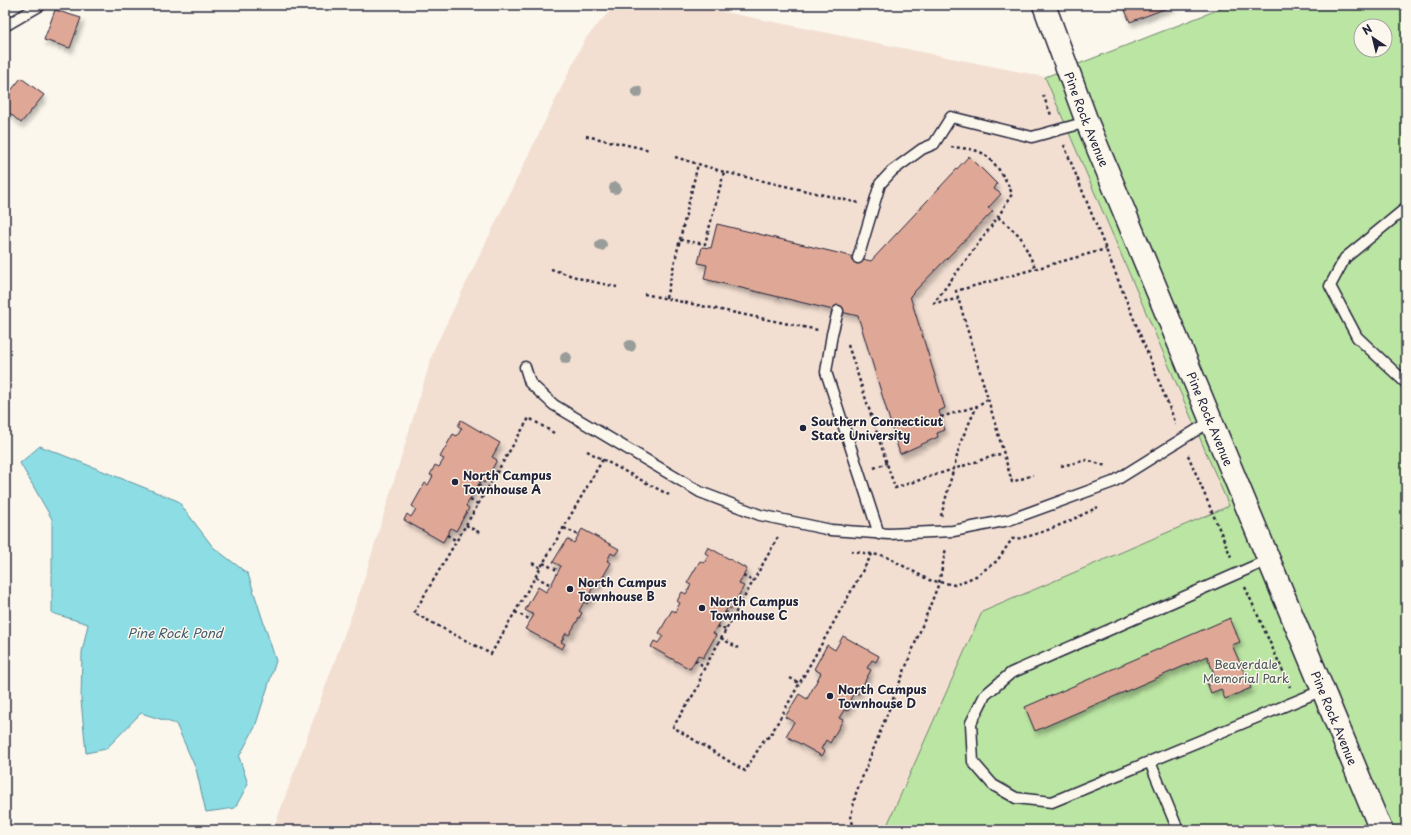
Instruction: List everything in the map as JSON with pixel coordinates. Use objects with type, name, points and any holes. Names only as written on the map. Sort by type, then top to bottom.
[{"type":"street","name":"Pine Rock Avenue","points":[[1044,5],[1087,122],[1381,830]]},
{"type":"lane","points":[[5,26],[41,5]]},
{"type":"lane","points":[[858,258],[880,184],[898,167],[922,149],[934,144],[951,117],[1032,137],[1087,122]]},
{"type":"lane","points":[[1406,208],[1345,258],[1330,286],[1357,337],[1406,382]]},
{"type":"lane","points":[[838,311],[832,334],[826,372],[879,534]]},
{"type":"lane","points":[[525,367],[530,383],[554,405],[700,492],[760,515],[831,530],[879,534],[944,532],[1009,520],[1113,482],[1211,421]]},
{"type":"lane","points":[[1268,560],[1011,674],[986,695],[971,723],[974,762],[993,784],[1016,798],[1052,802],[1323,690]]},
{"type":"lane","points":[[1150,762],[1178,830]]},
{"type":"path","points":[[1043,95],[1182,440],[1239,574],[1296,701]]},
{"type":"path","points":[[586,136],[650,150]]},
{"type":"path","points":[[934,144],[978,151],[994,164],[1008,182],[1012,194],[998,217],[934,303],[958,299]]},
{"type":"path","points":[[675,157],[724,172],[862,203]]},
{"type":"path","points":[[666,298],[698,164]]},
{"type":"path","points":[[680,240],[705,244],[724,172]]},
{"type":"path","points":[[998,217],[1020,236],[1036,269]]},
{"type":"path","points":[[1033,475],[1012,482],[956,291],[1106,249]]},
{"type":"path","points":[[551,269],[617,288]]},
{"type":"path","points":[[941,417],[977,406],[988,400]]},
{"type":"path","points":[[854,830],[851,816],[856,793],[940,583],[947,552],[944,532],[940,520],[961,441],[977,406]]},
{"type":"path","points":[[554,433],[528,418],[414,613],[491,654],[603,459]]},
{"type":"path","points":[[1061,466],[1087,460],[1110,468]]},
{"type":"path","points":[[478,485],[486,490]]},
{"type":"path","points":[[470,500],[478,504]]},
{"type":"path","points":[[466,525],[480,533]]},
{"type":"path","points":[[564,528],[579,535]]},
{"type":"path","points":[[447,535],[457,541]]},
{"type":"path","points":[[778,537],[700,676],[700,684],[673,728],[745,771],[764,740],[770,736],[872,554]]},
{"type":"path","points":[[532,563],[540,568]]},
{"type":"path","points":[[543,563],[558,571]]},
{"type":"path","points":[[536,576],[551,585]]},
{"type":"path","points":[[743,576],[753,581]]},
{"type":"path","points":[[515,612],[531,620]]},
{"type":"path","points":[[725,612],[734,617]]},
{"type":"path","points":[[717,626],[726,630]]},
{"type":"path","points":[[721,638],[738,648]]},
{"type":"path","points":[[695,660],[705,667]]},
{"type":"path","points":[[790,678],[799,683]]},
{"type":"shaded area","name":"Southern Connecticut State University","points":[[615,5],[690,5],[1045,77],[1229,506],[982,612],[885,830],[273,830],[362,586],[434,349],[585,39]]},
{"type":"green space","name":"Beaverdale Memorial Park","points":[[1230,5],[1406,5],[1406,830],[885,830],[982,612],[1229,506],[1045,77]]},
{"type":"water","name":"Pine Rock Pond","points":[[40,446],[178,501],[213,547],[248,574],[276,661],[255,727],[239,757],[248,784],[235,808],[206,812],[196,769],[176,724],[141,713],[106,749],[86,753],[81,700],[82,652],[88,624],[52,613],[52,519],[20,463]]},
{"type":"building","points":[[1123,5],[1175,5],[1130,22]]},
{"type":"building","points":[[55,10],[81,18],[70,48],[44,40]]},
{"type":"building","points":[[21,78],[44,95],[21,123],[5,109],[5,98]]},
{"type":"building","points":[[969,156],[997,184],[994,189],[1001,194],[988,208],[993,211],[910,296],[945,408],[939,411],[945,430],[937,433],[938,437],[900,454],[858,316],[704,279],[707,265],[698,263],[702,247],[711,248],[717,224],[871,261]]},
{"type":"building","name":"North Campus Townhouse A","points":[[461,420],[500,443],[492,457],[497,460],[484,483],[481,480],[466,506],[469,508],[456,531],[451,528],[443,542],[404,520],[407,514],[411,517],[416,509],[412,506],[425,483],[428,485],[433,476],[430,475],[435,465],[439,467],[444,459],[440,457],[453,434],[457,436],[462,428],[458,426]]},
{"type":"building","name":"North Campus Townhouse B","points":[[582,529],[619,549],[615,555],[611,553],[607,561],[611,563],[597,587],[594,585],[590,593],[593,595],[587,604],[584,602],[579,611],[582,613],[569,635],[566,633],[561,642],[565,644],[562,649],[525,629],[534,615],[525,610],[538,587],[546,592],[551,585],[561,566],[553,562],[567,539],[574,543]]},
{"type":"building","name":"North Campus Townhouse C","points":[[708,547],[747,569],[739,584],[744,586],[731,609],[728,607],[713,633],[716,635],[703,658],[698,655],[690,669],[651,647],[654,641],[658,643],[663,636],[659,633],[672,610],[675,612],[680,603],[677,601],[682,592],[686,594],[691,585],[687,583],[700,561],[704,563],[709,555],[705,553]]},
{"type":"building","points":[[1230,618],[1240,642],[1232,645],[1251,688],[1225,699],[1221,689],[1211,693],[1206,680],[1215,676],[1207,656],[1035,731],[1025,707]]},
{"type":"building","name":"North Campus Townhouse D","points":[[843,636],[879,656],[876,662],[872,660],[867,668],[871,670],[858,694],[854,692],[850,700],[853,702],[848,711],[844,710],[839,718],[843,720],[830,743],[826,740],[821,749],[825,751],[822,756],[786,736],[794,722],[785,717],[799,694],[807,699],[821,673],[814,669],[827,645],[835,650]]},
{"type":"place","name":"Southern Connecticut State University","points":[[803,428]]},
{"type":"place","name":"North Campus Townhouse A","points":[[455,482]]},
{"type":"place","name":"North Campus Townhouse B","points":[[570,589]]},
{"type":"place","name":"North Campus Townhouse C","points":[[702,608]]},
{"type":"place","name":"North Campus Townhouse D","points":[[830,696]]}]
